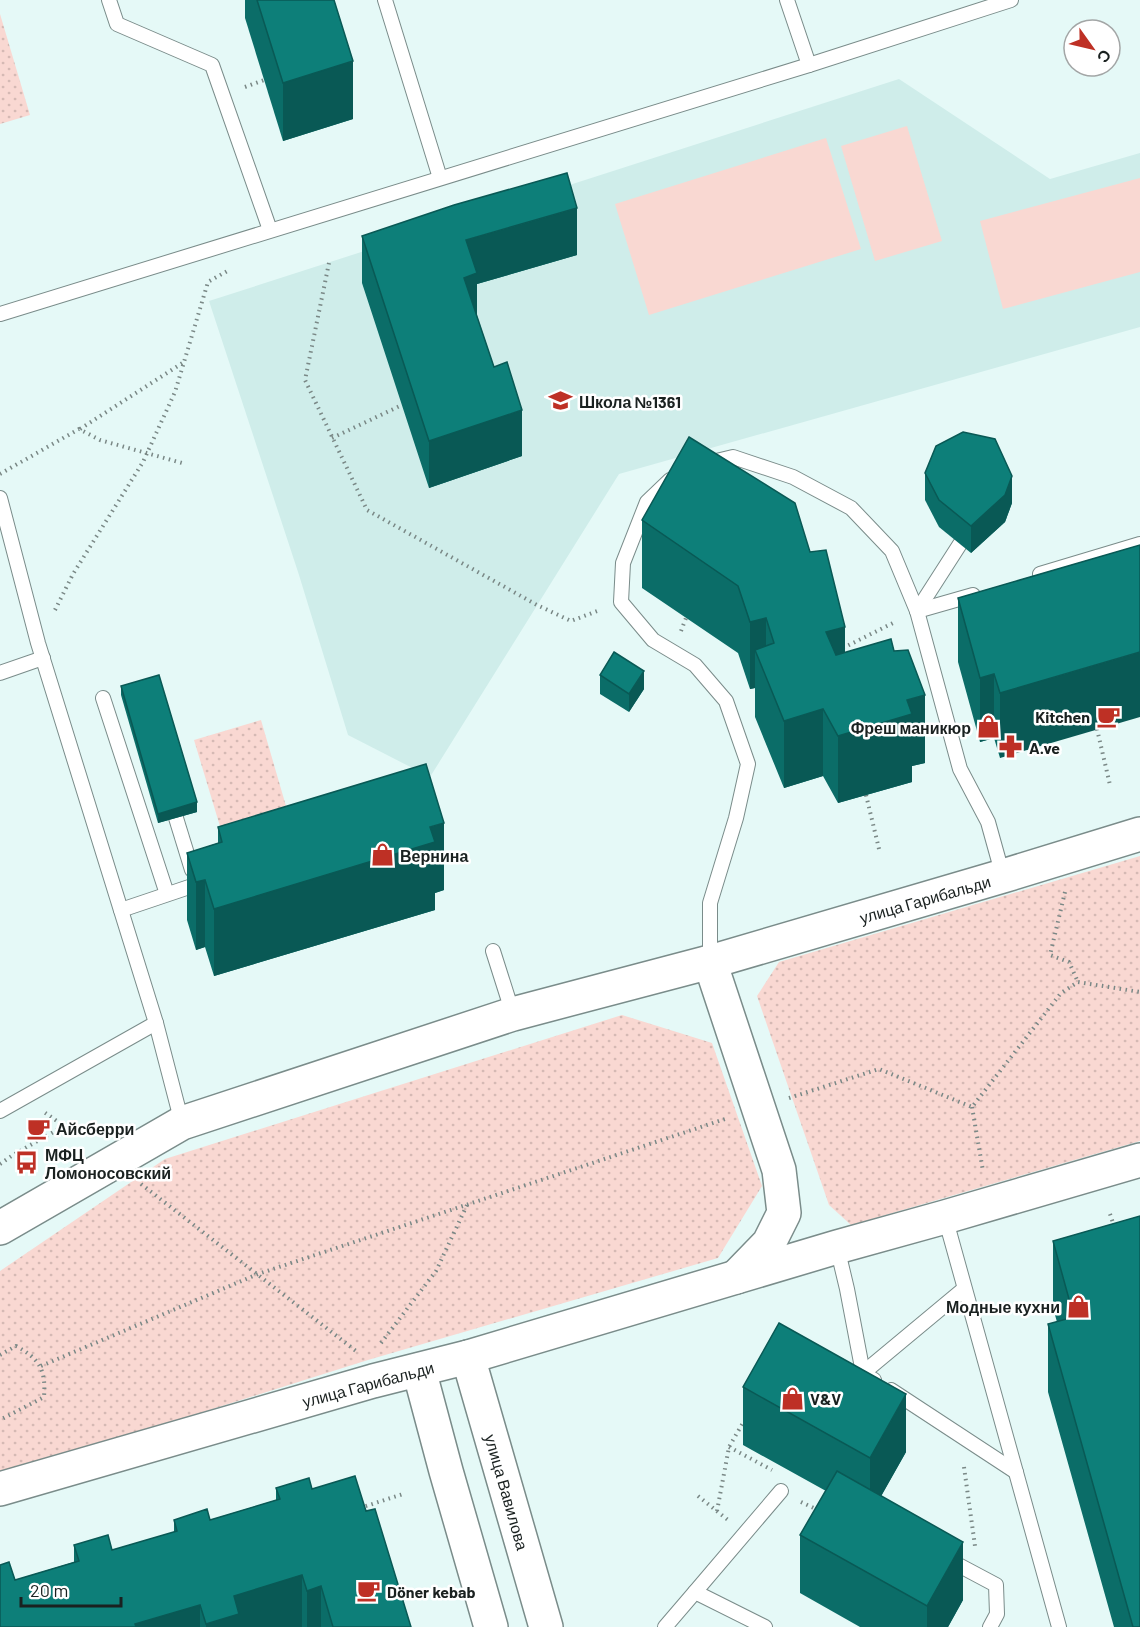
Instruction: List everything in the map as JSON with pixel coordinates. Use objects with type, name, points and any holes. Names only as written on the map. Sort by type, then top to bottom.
[{"type":"street","name":"улица Гарибальди","points":[[0,1228],[182,1123],[513,1014],[710,962],[1140,834]]},
{"type":"street","name":"улица Гарибальди","points":[[710,962],[779,1170],[784,1214],[769,1243],[735,1278]]},
{"type":"street","name":"улица Гарибальди","points":[[0,1489],[373,1381],[468,1357],[1140,1160]]},
{"type":"street","name":"улица Вавилова","points":[[468,1357],[546,1627]]},
{"type":"street","points":[[419,1370],[491,1627]]},
{"type":"lane","points":[[109,0],[117,24],[212,65],[270,231]]},
{"type":"lane","points":[[385,0],[441,178]]},
{"type":"lane","points":[[787,0],[810,65]]},
{"type":"lane","points":[[0,314],[810,65],[974,5],[1011,0]]},
{"type":"lane","points":[[710,962],[710,903],[736,818],[748,764],[726,701],[695,665],[653,640],[621,602],[623,563],[647,502],[687,468],[733,457],[793,477],[851,508],[892,551],[917,611],[960,769],[988,822],[1003,876]]},
{"type":"lane","points":[[0,498],[38,643],[156,1023],[182,1123]]},
{"type":"lane","points":[[917,611],[960,544]]},
{"type":"lane","points":[[1027,578],[1140,544]]},
{"type":"lane","points":[[917,611],[983,591]]},
{"type":"lane","points":[[0,673],[43,658]]},
{"type":"lane","points":[[103,698],[167,894]]},
{"type":"lane","points":[[176,818],[197,885]]},
{"type":"lane","points":[[121,910],[218,878]]},
{"type":"lane","points":[[493,951],[513,1014]]},
{"type":"lane","points":[[0,1111],[156,1023]]},
{"type":"lane","points":[[945,1217],[1059,1627]]},
{"type":"lane","points":[[837,1247],[863,1373],[1016,1472]]},
{"type":"lane","points":[[863,1373],[964,1289]]},
{"type":"lane","points":[[665,1627],[781,1491]]},
{"type":"lane","points":[[932,1552],[996,1585],[997,1614],[990,1627]]},
{"type":"lane","points":[[695,1592],[765,1627]]},
{"type":"path","points":[[329,263],[304,380],[367,510],[537,605],[571,621],[621,602]]},
{"type":"path","points":[[38,643],[73,574],[143,462],[175,392],[208,282],[236,267]]},
{"type":"path","points":[[0,474],[79,429],[184,362]]},
{"type":"path","points":[[332,438],[402,405]]},
{"type":"path","points":[[79,429],[100,440],[182,463]]},
{"type":"path","points":[[835,651],[917,611]]},
{"type":"path","points":[[1097,729],[1110,785]]},
{"type":"path","points":[[866,795],[880,853]]},
{"type":"path","points":[[1066,887],[1050,955],[1069,962],[1078,982]]},
{"type":"path","points":[[984,1177],[972,1107],[1061,993],[1078,982],[1140,992]]},
{"type":"path","points":[[779,1101],[879,1069],[972,1107]]},
{"type":"path","points":[[41,1366],[258,1274],[730,1118]]},
{"type":"path","points":[[0,1164],[64,1126]]},
{"type":"path","points":[[134,1178],[359,1353]]},
{"type":"path","points":[[375,1352],[436,1271],[467,1205]]},
{"type":"path","points":[[1110,1214],[1118,1236]]},
{"type":"path","points":[[0,1355],[16,1346],[31,1354],[41,1366],[45,1381],[44,1397],[0,1420]]},
{"type":"path","points":[[717,1511],[729,1447],[746,1418]]},
{"type":"path","points":[[960,1436],[980,1577]]},
{"type":"path","points":[[729,1447],[778,1473]]},
{"type":"path","points":[[781,1491],[823,1513]]},
{"type":"path","points":[[358,1508],[403,1494]]},
{"type":"path","points":[[698,1496],[745,1534]]},
{"type":"shaded area","points":[[0,14],[30,115],[0,124]]},
{"type":"shaded area","name":"Школа №1361","points":[[899,79],[1050,179],[1140,153],[1140,327],[619,474],[430,777],[348,735],[299,575],[209,301]]},
{"type":"shaded area","points":[[907,126],[942,241],[875,261],[841,146]]},
{"type":"shaded area","points":[[826,138],[861,249],[649,315],[615,204]]},
{"type":"shaded area","points":[[1140,178],[1140,272],[1003,309],[980,221]]},
{"type":"shaded area","points":[[261,720],[288,813],[222,833],[194,740]]},
{"type":"shaded area","points":[[1140,856],[1140,1141],[851,1225],[829,1205],[757,996],[779,962]]},
{"type":"shaded area","points":[[622,1015],[712,1043],[762,1186],[718,1258],[368,1360],[0,1476],[0,1271],[165,1159]]},
{"type":"building","points":[[257,0],[334,0],[353,61],[283,83]]},
{"type":"building","points":[[567,173],[577,208],[466,240],[477,273],[464,278],[494,367],[507,362],[522,410],[429,441],[362,236],[454,205]]},
{"type":"building","points":[[963,432],[995,439],[1012,476],[1005,495],[971,526],[939,500],[925,473],[936,446]]},
{"type":"building","points":[[689,437],[795,503],[810,552],[826,550],[845,627],[826,632],[836,655],[891,639],[894,651],[908,650],[925,695],[907,700],[912,714],[838,736],[823,709],[784,721],[755,650],[774,643],[766,618],[750,622],[738,586],[642,520]]},
{"type":"building","points":[[1140,545],[1140,652],[1000,693],[994,674],[980,678],[958,598]]},
{"type":"building","points":[[614,652],[644,671],[629,694],[600,675]]},
{"type":"building","points":[[159,675],[197,802],[158,814],[121,686]]},
{"type":"building","points":[[426,764],[444,823],[430,827],[435,842],[214,909],[205,880],[196,882],[187,853],[222,842],[218,827]]},
{"type":"building","points":[[1140,1216],[1140,1627],[1133,1627],[1048,1324],[1074,1317],[1053,1241]]},
{"type":"building","points":[[779,1323],[906,1394],[870,1458],[743,1387]]},
{"type":"building","points":[[837,1471],[963,1542],[927,1606],[800,1535]]},
{"type":"building","points":[[355,1476],[366,1511],[375,1509],[411,1627],[333,1627],[321,1586],[307,1591],[302,1575],[234,1596],[239,1614],[206,1624],[200,1605],[135,1624],[136,1627],[0,1627],[0,1565],[9,1562],[15,1580],[79,1561],[74,1545],[108,1535],[112,1550],[177,1531],[174,1520],[207,1509],[210,1520],[280,1499],[276,1488],[309,1478],[312,1489]]},
{"type":"place","name":"Школа №1361","points":[[561,401]]},
{"type":"place","name":"Kitchen","points":[[1108,716]]},
{"type":"place","name":"Фреш маникюр","points":[[989,727]]},
{"type":"place","name":"A.ve","points":[[1011,747]]},
{"type":"place","name":"Вернина","points":[[382,855]]},
{"type":"place","name":"Айсберри","points":[[38,1128]]},
{"type":"place","name":"МФЦ Ломоносовский","points":[[27,1163]]},
{"type":"place","name":"Модные кухни","points":[[1078,1306]]},
{"type":"place","name":"V&V","points":[[792,1398]]},
{"type":"place","name":"Döner kebab","points":[[369,1591]]}]
